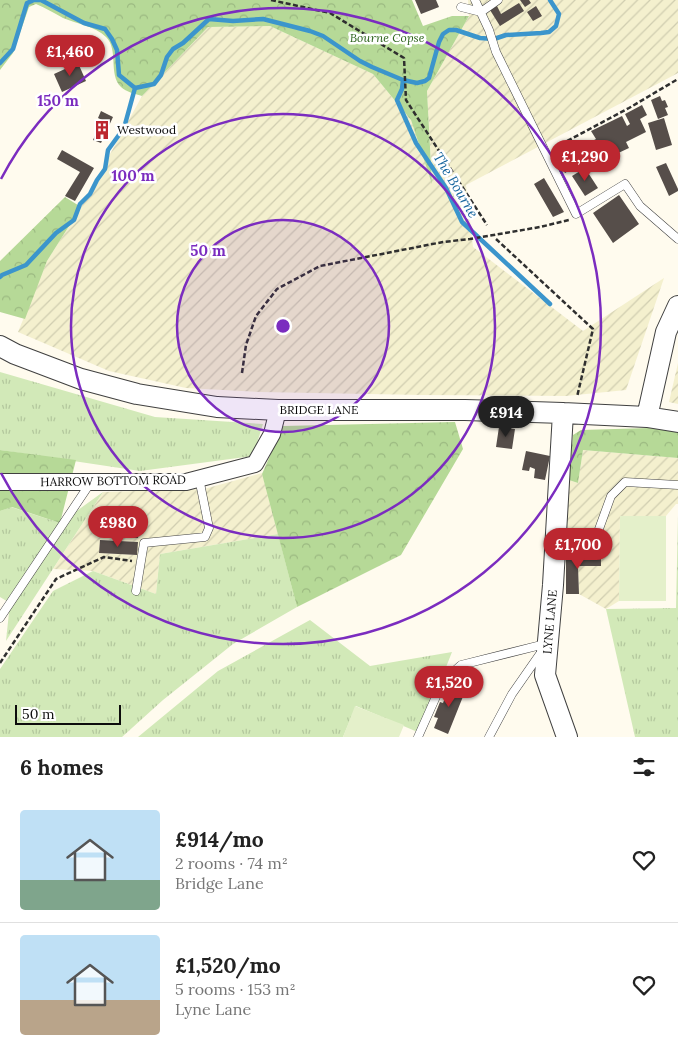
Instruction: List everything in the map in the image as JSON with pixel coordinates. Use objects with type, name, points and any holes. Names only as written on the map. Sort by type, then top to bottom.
[{"type":"street","points":[[647,417],[666,332],[678,306]]},
{"type":"street","name":"BRIDGE LANE","points":[[0,346],[15,354],[81,379],[137,394],[217,407],[278,410],[465,410],[568,413],[647,417],[678,422]]},
{"type":"street","name":"HARROW BOTTOM ROAD","points":[[0,482],[186,482],[255,464],[272,434],[278,410]]},
{"type":"street","name":"LYNE LANE","points":[[568,413],[545,675],[568,737]]},
{"type":"lane","points":[[475,0],[489,30],[496,52],[576,214],[625,184],[640,206],[678,239]]},
{"type":"lane","points":[[461,7],[480,12],[498,0]]},
{"type":"lane","points":[[136,591],[144,543],[205,537],[210,528],[199,478]]},
{"type":"lane","points":[[0,618],[91,482]]},
{"type":"lane","points":[[556,539],[569,542],[595,540],[611,496],[625,482],[678,485]]},
{"type":"lane","points":[[418,737],[443,681],[461,664],[547,643]]},
{"type":"lane","points":[[489,737],[512,694],[547,643]]},
{"type":"path","points":[[271,0],[330,14],[404,58],[406,100],[487,225]]},
{"type":"path","points":[[546,152],[629,108],[678,79]]},
{"type":"path","points":[[242,373],[246,345],[256,316],[277,289],[320,266],[442,242],[540,227],[568,220],[576,214]]},
{"type":"path","points":[[496,239],[593,328],[568,413]]},
{"type":"path","points":[[0,663],[56,579],[104,557],[141,563]]},
{"type":"shaded area","points":[[468,0],[678,0],[678,73],[466,185],[473,247],[583,331],[664,278],[626,390],[566,396],[261,392],[186,388],[109,371],[18,332],[47,261],[81,207],[142,96],[208,27],[270,26],[373,74],[411,120],[432,182],[427,91],[469,16]]},
{"type":"shaded area","points":[[678,363],[678,404],[669,402]]},
{"type":"shaded area","points":[[583,450],[678,458],[678,504],[666,516],[620,516],[619,601],[606,609],[579,594],[578,566],[601,566],[601,555],[566,555],[569,480],[578,483]]},
{"type":"shaded area","points":[[262,473],[278,534],[160,554],[156,594],[93,571],[53,569],[103,492],[204,489]],"holes":[[[101,522],[139,524],[138,538]],[[100,540],[137,542],[137,555],[99,553]]]},
{"type":"green space","name":"Bourne Copse","points":[[0,0],[412,0],[423,26],[452,16],[469,16],[427,91],[432,184],[411,120],[373,74],[270,26],[208,27],[142,96],[131,93],[117,82],[112,48],[110,42],[102,33],[63,18],[36,4],[29,7],[13,53],[0,70]]},
{"type":"green space","points":[[65,197],[81,207],[47,261],[25,319],[0,312],[0,261]]},
{"type":"green space","points":[[0,372],[155,417],[263,424],[253,456],[140,471],[0,450]]},
{"type":"green space","points":[[455,422],[463,449],[401,555],[297,607],[262,474],[283,426]]},
{"type":"green space","points":[[649,428],[678,432],[678,458],[583,450],[578,483],[569,480],[573,435],[581,430]]},
{"type":"green space","points":[[0,450],[76,460],[60,523],[12,507],[0,511]]},
{"type":"green space","points":[[103,492],[6,641],[10,603],[0,597],[0,511],[11,507],[60,523]]},
{"type":"green space","points":[[678,515],[678,737],[635,737],[606,609],[676,608]]},
{"type":"green space","points":[[620,516],[666,516],[666,601],[619,601]]},
{"type":"green space","points":[[278,534],[297,607],[233,644],[163,700],[122,737],[0,737],[0,669],[53,591],[93,571],[156,594],[160,554]]},
{"type":"green space","points":[[310,620],[370,666],[452,652],[420,733],[356,706],[343,737],[138,737],[218,671]]},
{"type":"green space","points":[[355,706],[404,725],[399,737],[343,737]]},
{"type":"building","points":[[415,0],[436,0],[439,7],[421,14]]},
{"type":"building","points":[[520,0],[529,0],[531,3],[525,7]]},
{"type":"building","points":[[519,3],[524,11],[500,26],[490,10],[497,6],[501,14]]},
{"type":"building","points":[[536,6],[542,16],[533,21],[527,12]]},
{"type":"building","points":[[78,63],[86,81],[62,92],[54,74]]},
{"type":"building","points":[[660,96],[662,101],[665,100],[668,107],[665,108],[668,115],[658,119],[651,100]]},
{"type":"building","points":[[642,105],[647,115],[640,119],[646,132],[626,142],[629,148],[614,155],[611,149],[587,160],[581,147],[596,139],[591,131],[622,116],[627,126],[630,124],[625,114]]},
{"type":"building","name":"Westwood","points":[[101,111],[113,117],[101,143],[93,140],[102,120],[98,118]]},
{"type":"building","points":[[664,118],[672,145],[656,150],[648,123]]},
{"type":"building","points":[[576,147],[584,162],[565,173],[556,158]]},
{"type":"building","points":[[62,150],[94,168],[75,201],[65,196],[80,172],[57,159]]},
{"type":"building","points":[[666,163],[678,189],[678,191],[669,196],[656,167]]},
{"type":"building","points":[[585,168],[598,188],[585,196],[572,176]]},
{"type":"building","points":[[544,178],[564,212],[553,217],[534,184]]},
{"type":"building","points":[[619,195],[639,224],[613,243],[593,213]]},
{"type":"building","points":[[499,427],[515,429],[512,449],[496,447]]},
{"type":"building","points":[[526,451],[550,456],[545,480],[534,478],[535,469],[530,467],[529,471],[522,470]]},
{"type":"building","points":[[101,522],[139,524],[138,538],[100,536]]},
{"type":"building","points":[[100,540],[138,542],[137,555],[99,553]]},
{"type":"building","points":[[566,555],[601,555],[601,566],[578,566],[579,594],[566,594]]},
{"type":"building","points":[[451,683],[466,689],[448,734],[434,728],[438,718],[434,717],[440,702],[443,703]]},
{"type":"waterway","points":[[0,63],[13,49],[27,3],[41,0],[84,23],[105,29],[117,50],[119,75],[135,88]]},
{"type":"waterway","name":"The Bourne","points":[[135,88],[154,84],[161,75],[167,57],[173,49],[183,43],[209,19],[233,21],[263,19],[310,31],[323,36],[372,67],[403,80],[417,83],[429,78],[439,42],[443,34],[449,30],[456,30],[480,38],[494,39],[506,35],[549,32],[556,26],[559,14],[550,0]]},
{"type":"waterway","name":"The Bourne","points":[[403,80],[402,89],[397,100],[416,143],[446,188],[462,222],[550,304]]},
{"type":"waterway","points":[[0,277],[26,265],[56,233],[74,220],[80,204],[90,194],[105,169],[108,150],[124,128],[135,88]]},
{"type":"place","name":"Westwood","points":[[102,130]]}]
